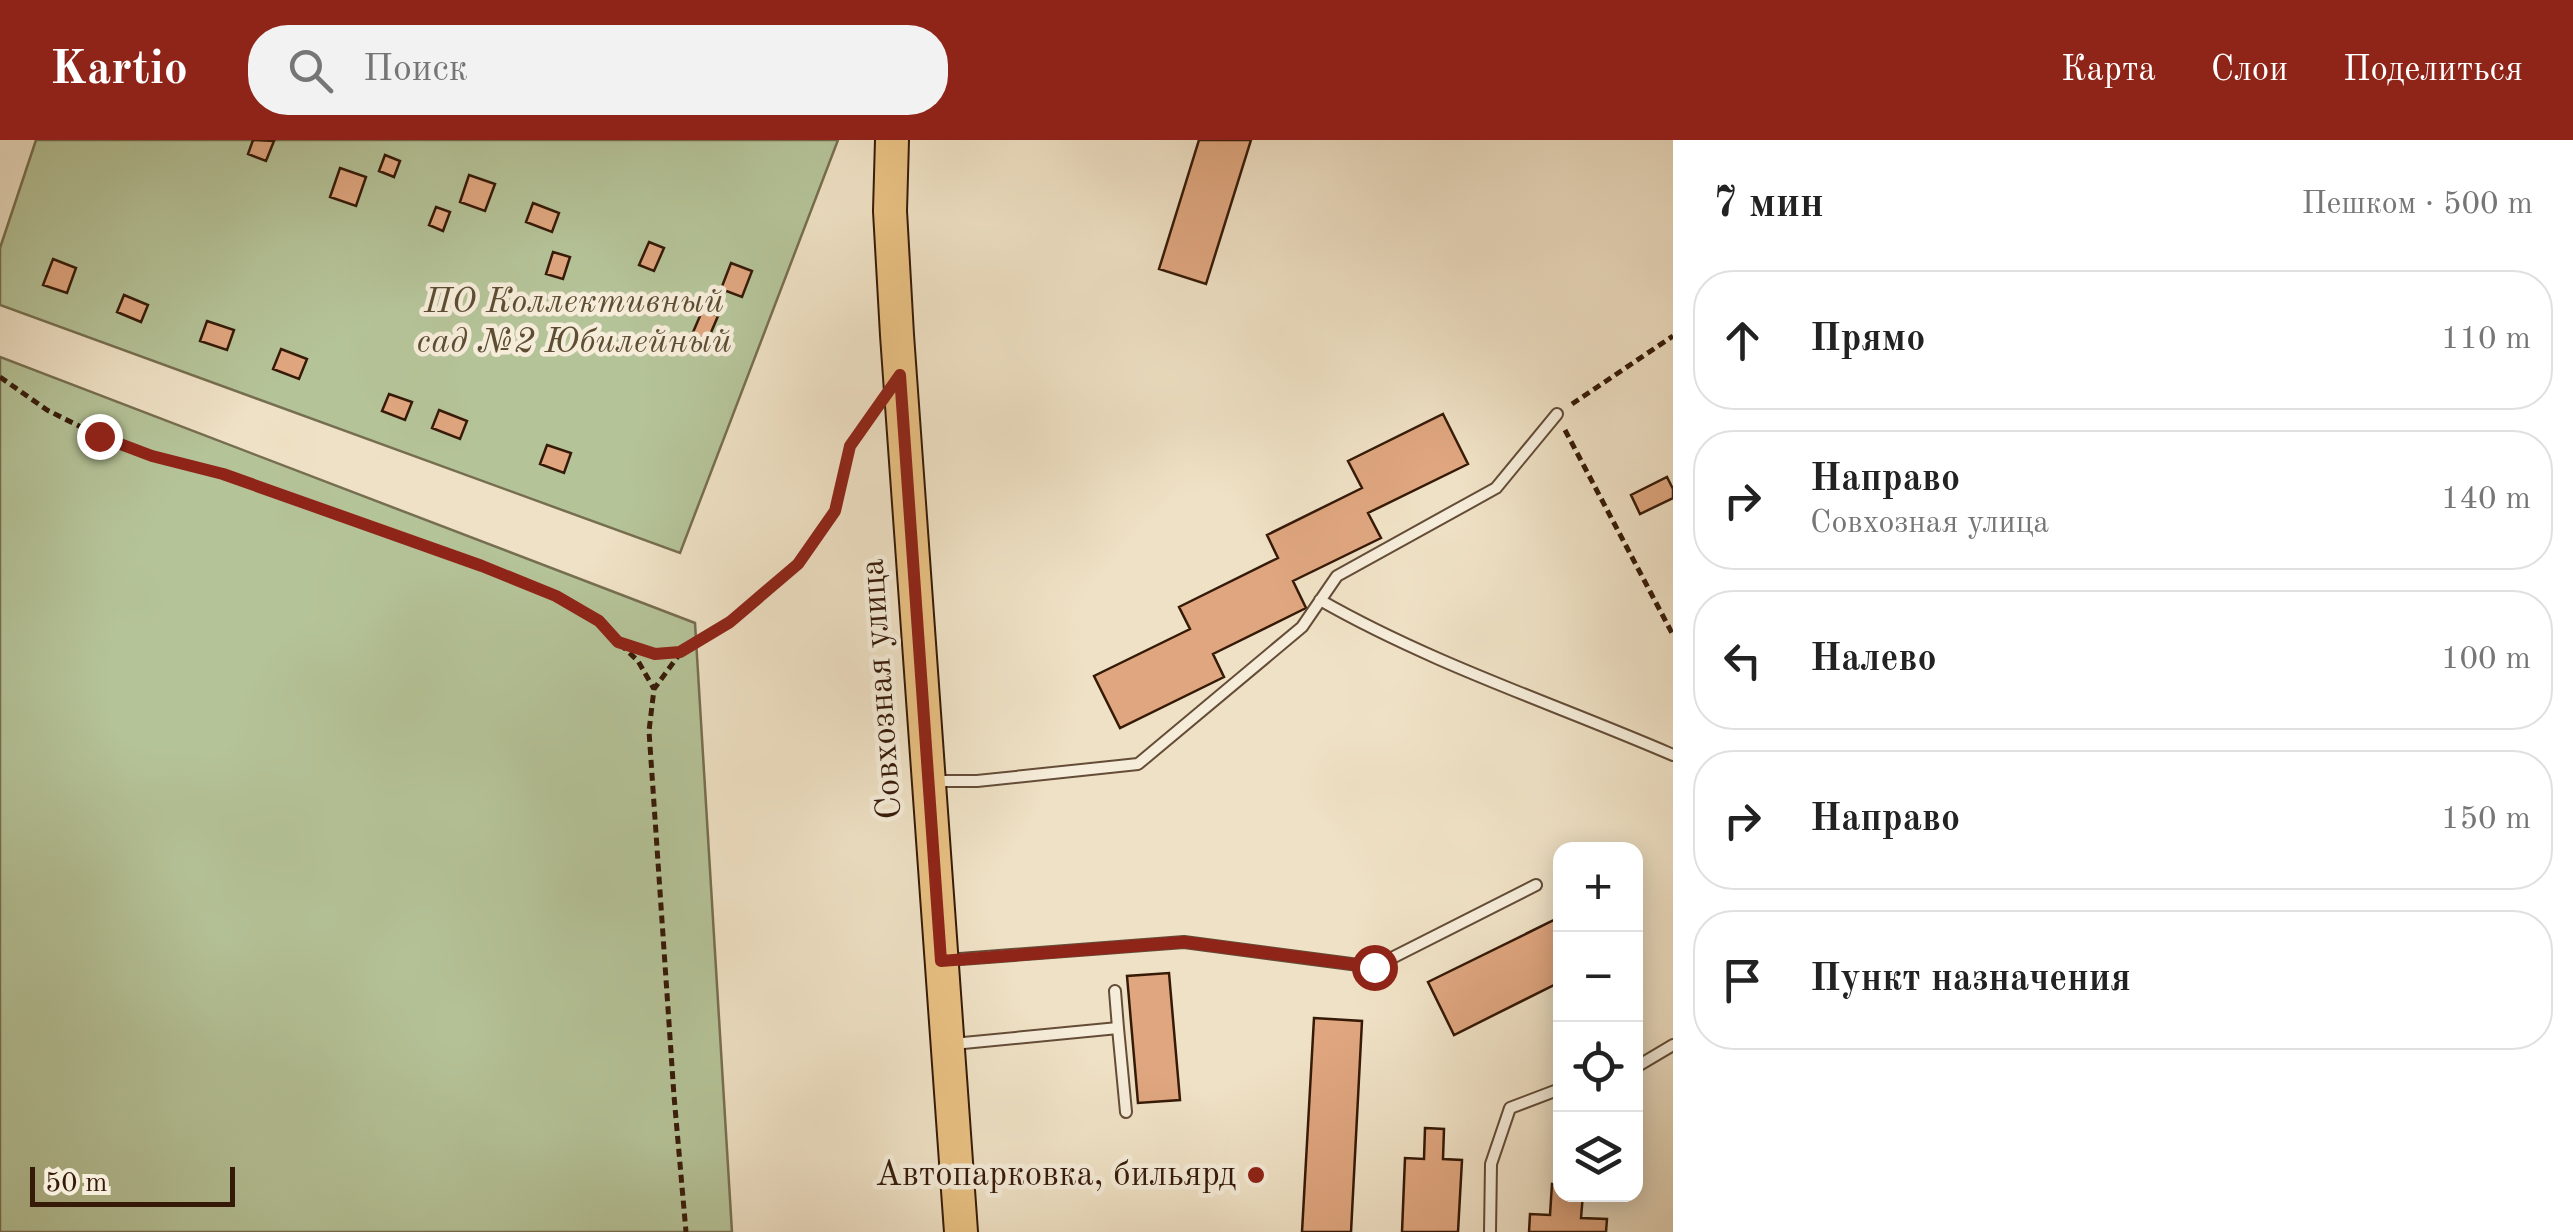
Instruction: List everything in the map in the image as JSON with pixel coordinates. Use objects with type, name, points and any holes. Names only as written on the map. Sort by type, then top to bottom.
[{"type":"main road","name":"Совхозная улица","points":[[892,140],[890,211],[900,375],[961,1232]]},
{"type":"lane","points":[[928,781],[977,782],[1138,764],[1302,627],[1337,576],[1496,488],[1556,414]]},
{"type":"lane","points":[[1320,600],[1479,677],[1673,754]]},
{"type":"lane","points":[[941,961],[1184,942],[1374,967],[1536,885]]},
{"type":"lane","points":[[1115,991],[1126,1112]]},
{"type":"lane","points":[[947,1044],[1118,1028]]},
{"type":"lane","points":[[1643,1063],[1673,1044]]},
{"type":"lane","points":[[1490,1232],[1490,1164],[1510,1108],[1553,1092]]},
{"type":"path","points":[[1673,336],[1556,414],[1673,635]]},
{"type":"path","points":[[686,1232],[650,730],[654,689],[680,652],[730,622],[798,564],[835,511],[850,446],[900,375]]},
{"type":"path","points":[[0,377],[46,410],[99,436],[152,456],[240,480],[556,596],[599,621],[638,662],[654,689]]},
{"type":"path","points":[[618,642],[655,654],[680,652]]},
{"type":"green space","name":"ПО Коллективный сад №2 Юбилейный","points":[[36,140],[838,140],[680,553],[0,305],[0,248]]},
{"type":"green space","points":[[0,357],[695,623],[732,1232],[0,1232]]},
{"type":"building","points":[[253,140],[274,141],[266,161],[248,154]]},
{"type":"building","points":[[1199,140],[1251,140],[1206,284],[1159,269]]},
{"type":"building","points":[[385,155],[400,161],[394,177],[379,171]]},
{"type":"building","points":[[340,168],[366,177],[356,206],[330,197]]},
{"type":"building","points":[[469,175],[495,184],[485,211],[460,202]]},
{"type":"building","points":[[533,203],[559,213],[552,232],[526,222]]},
{"type":"building","points":[[436,207],[450,212],[443,231],[429,225]]},
{"type":"building","points":[[649,242],[664,248],[654,271],[639,265]]},
{"type":"building","points":[[553,252],[570,257],[563,279],[546,274]]},
{"type":"building","points":[[53,259],[76,268],[67,293],[43,285]]},
{"type":"building","points":[[731,263],[752,271],[742,297],[721,289]]},
{"type":"building","points":[[124,295],[148,305],[141,322],[117,312]]},
{"type":"building","points":[[703,309],[718,316],[706,344],[691,337]]},
{"type":"building","points":[[207,321],[234,330],[227,350],[200,341]]},
{"type":"building","points":[[281,349],[307,359],[299,379],[273,369]]},
{"type":"building","points":[[389,394],[412,402],[405,420],[382,411]]},
{"type":"building","points":[[439,410],[467,421],[460,439],[432,428]]},
{"type":"building","points":[[1443,414],[1468,464],[1368,513],[1381,538],[1293,581],[1306,608],[1213,654],[1224,677],[1120,728],[1094,676],[1190,629],[1179,607],[1278,558],[1267,535],[1362,488],[1348,461]]},
{"type":"building","points":[[547,445],[571,453],[564,473],[540,464]]},
{"type":"building","points":[[1667,477],[1673,498],[1640,514],[1631,495]]},
{"type":"building","points":[[1553,920],[1553,986],[1454,1035],[1428,982]]},
{"type":"building","points":[[1169,973],[1180,1100],[1138,1103],[1127,976]]},
{"type":"building","points":[[1314,1018],[1362,1021],[1351,1232],[1302,1232]]},
{"type":"building","points":[[1425,1128],[1444,1129],[1443,1159],[1462,1160],[1458,1232],[1402,1232],[1405,1158],[1424,1159]]},
{"type":"building","points":[[1552,1184],[1553,1202],[1582,1202],[1581,1218],[1607,1219],[1606,1232],[1529,1232],[1530,1214],[1550,1215]]},
{"type":"place","name":"Автопарковка, бильярд","points":[[1256,1175]]},
{"type":"route","points":[[99,436],[152,456],[223,474],[482,566],[556,596],[599,621],[618,642],[655,654],[680,652],[730,622],[798,564],[835,511],[850,446],[900,375],[941,961],[1184,942],[1374,967]]}]
